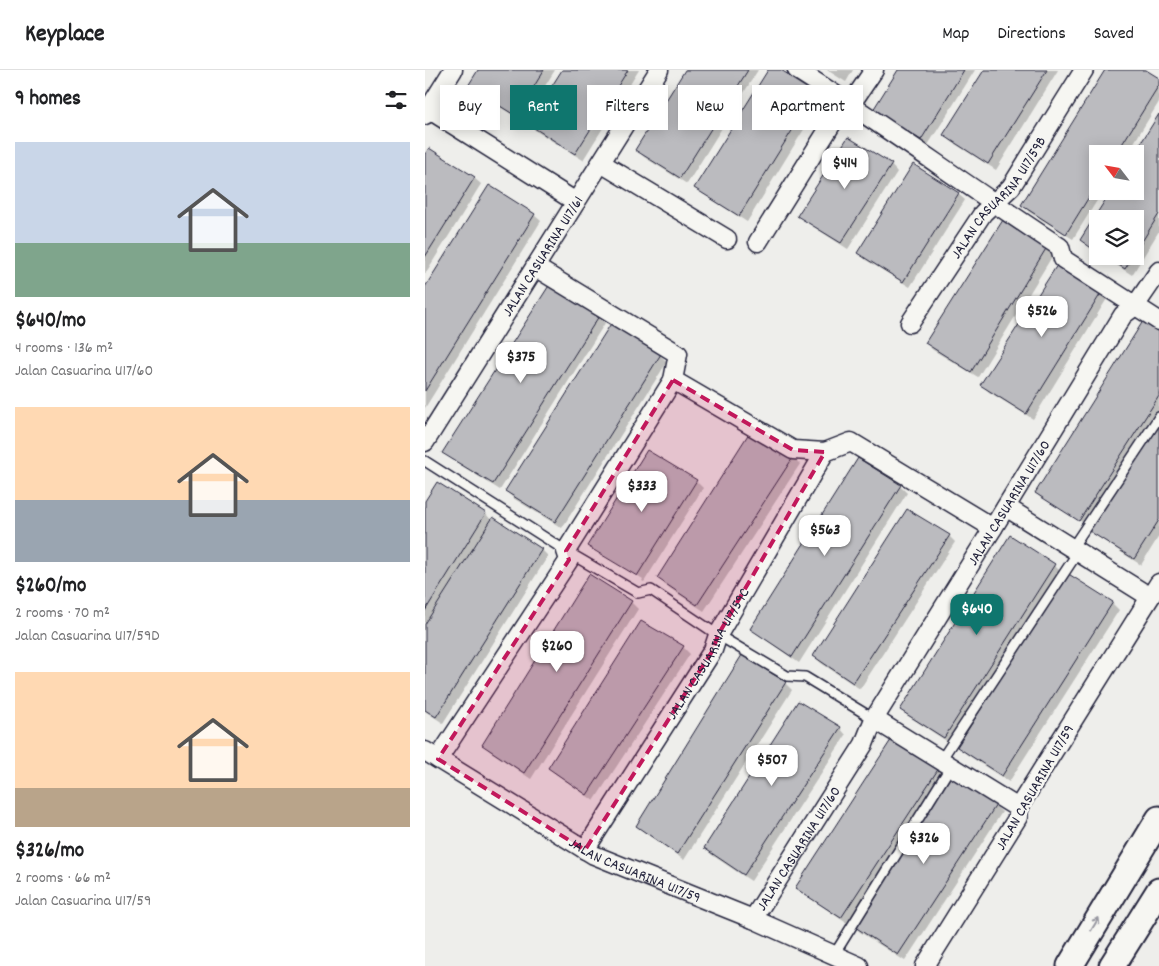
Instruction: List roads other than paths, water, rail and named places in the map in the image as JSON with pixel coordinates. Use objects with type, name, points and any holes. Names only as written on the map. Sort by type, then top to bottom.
[{"type":"street","points":[[453,70],[426,110],[576,202]]},
{"type":"street","name":"JALAN CASUARINA U17/61","points":[[425,442],[659,70]]},
{"type":"street","points":[[797,70],[821,85]]},
{"type":"street","points":[[863,87],[875,70]]},
{"type":"street","name":"JALAN CASUARINA U17/59B","points":[[910,323],[983,213],[1011,187],[1084,70]]},
{"type":"street","points":[[863,112],[993,204],[1060,247],[1063,259],[1159,321]]},
{"type":"street","points":[[758,242],[828,130]]},
{"type":"street","points":[[601,162],[727,239]]},
{"type":"street","points":[[431,755],[569,560],[566,551],[673,380],[678,354],[535,267]]},
{"type":"street","name":"JALAN CASUARINA U17/60","points":[[753,919],[864,744],[873,719],[993,528],[1123,315],[1135,306],[1159,271]]},
{"type":"street","points":[[673,380],[793,450],[825,452],[851,442],[993,528]]},
{"type":"street","name":"JALAN CASUARINA U17/59C","points":[[585,850],[713,650],[718,634],[825,452]]},
{"type":"street","points":[[1005,507],[1075,550],[1155,590]]},
{"type":"street","name":"JALAN CASUARINA U17/59","points":[[925,966],[1017,817],[1018,808],[1155,590]]},
{"type":"street","points":[[873,719],[1018,808]]},
{"type":"street","name":"JALAN CASUARINA U17/59","points":[[431,755],[593,855],[753,919],[859,966]]},
{"type":"street","points":[[1070,966],[1159,819]]},
{"type":"street","points":[[1112,966],[1159,890]]},
{"type":"lane","points":[[834,955],[946,763],[1159,416]]},
{"type":"lane","points":[[425,461],[566,551],[638,594],[651,590],[787,676],[805,677],[873,719]]}]
